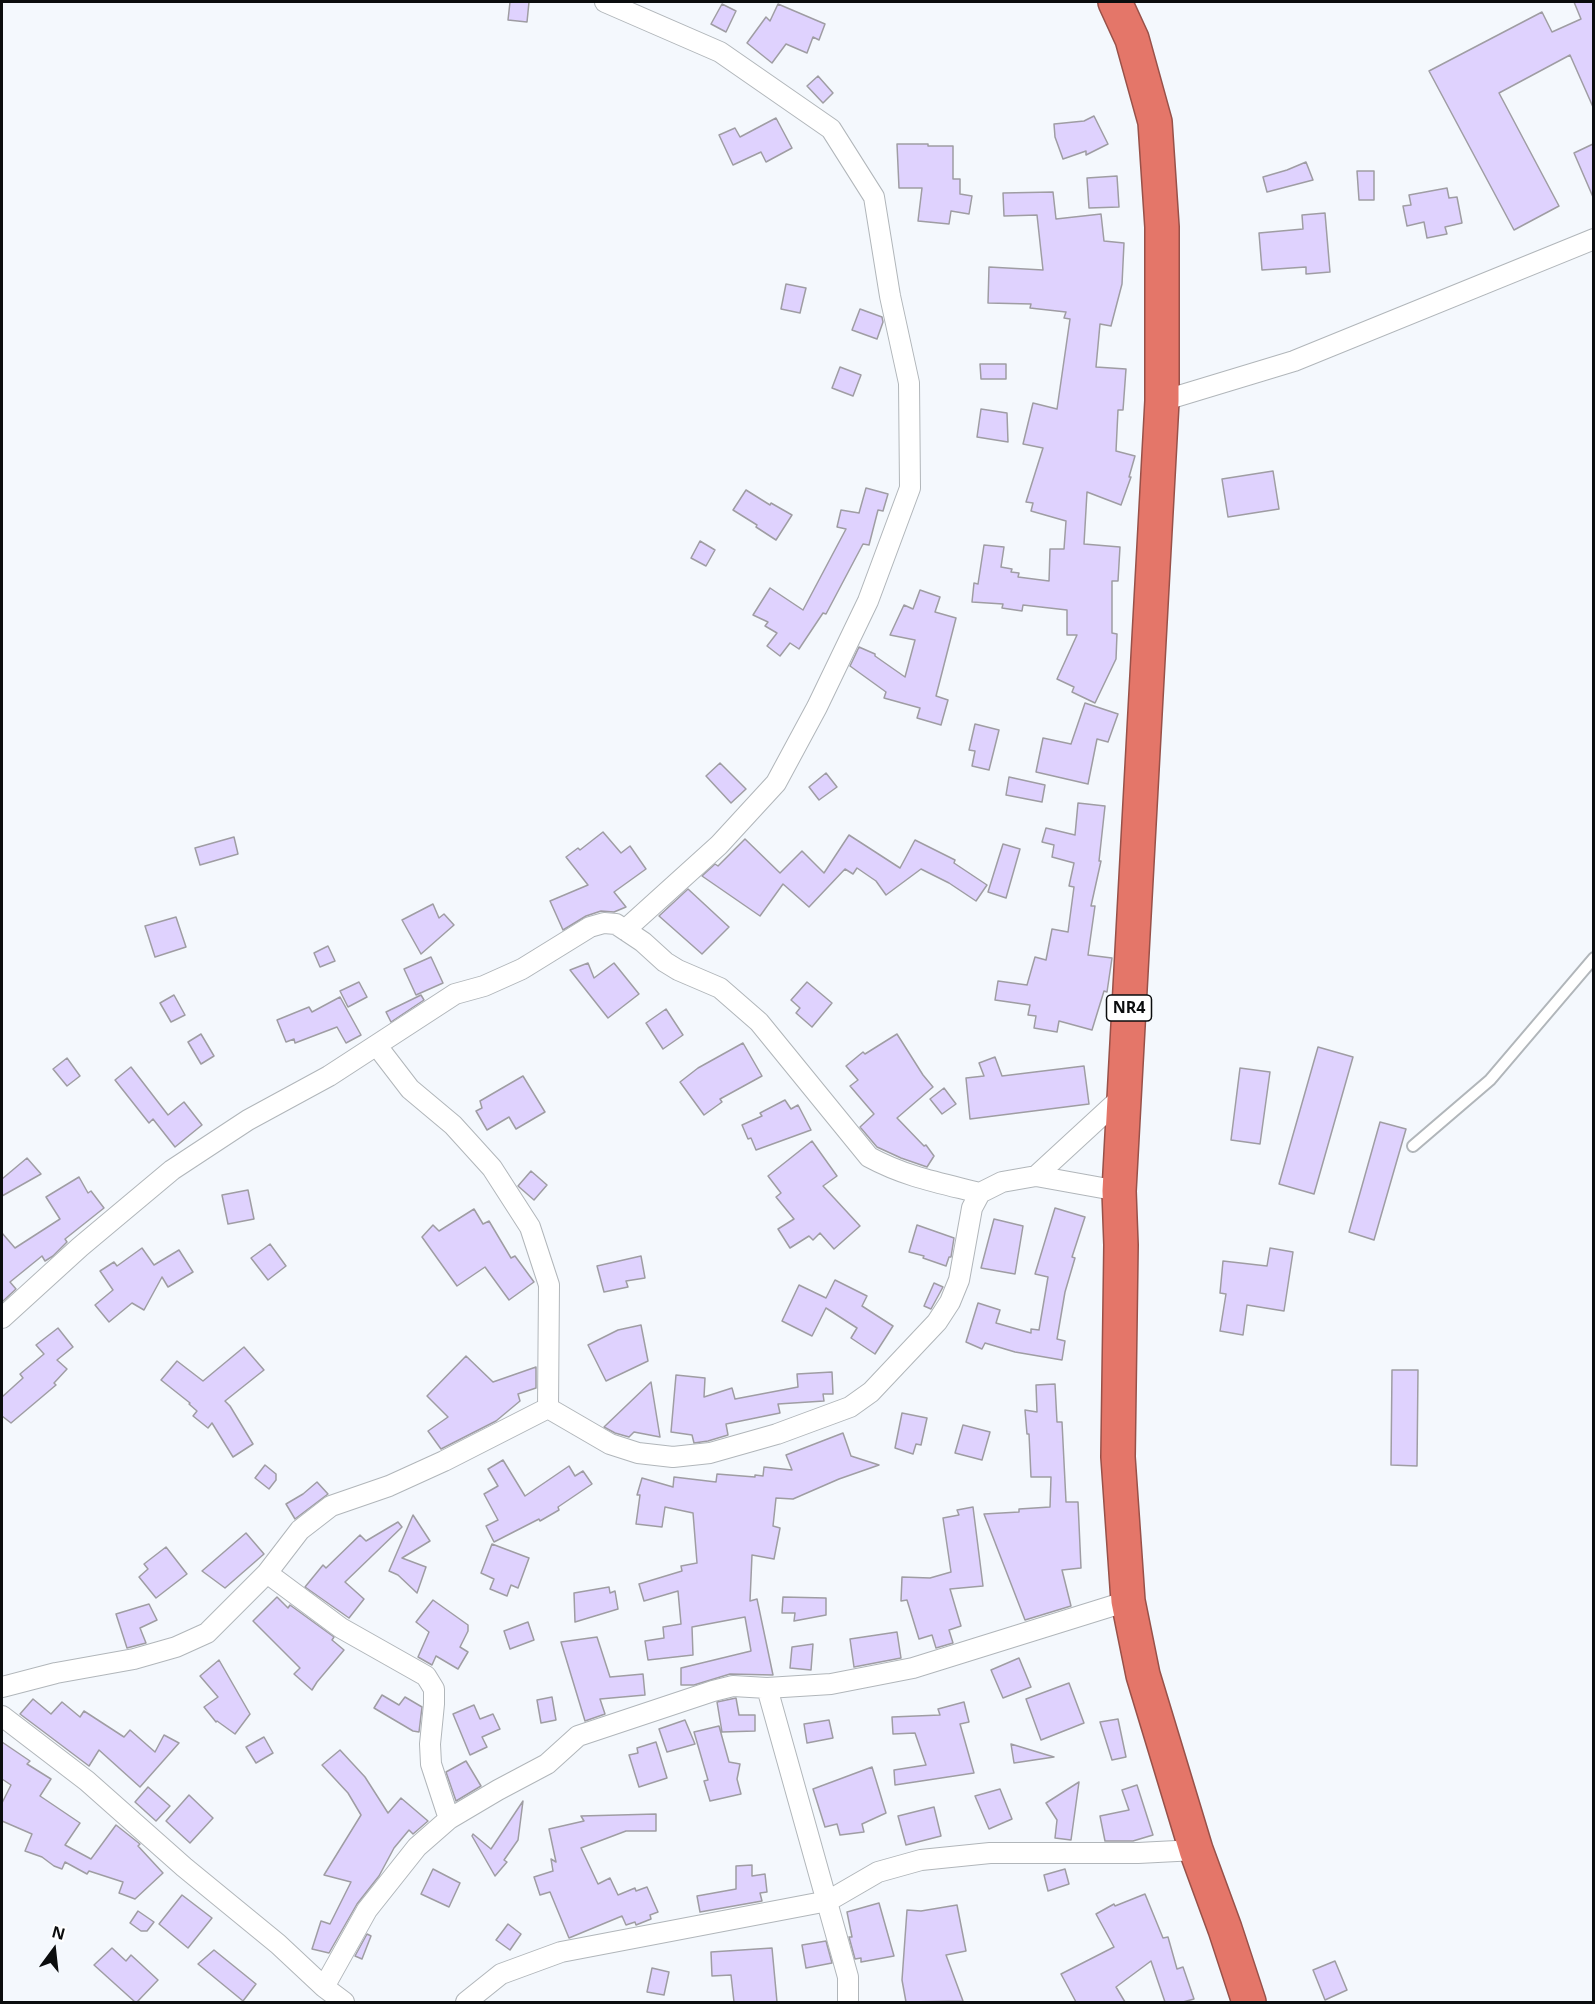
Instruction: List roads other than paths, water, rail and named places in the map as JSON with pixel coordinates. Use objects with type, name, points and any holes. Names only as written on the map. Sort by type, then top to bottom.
[{"type":"highway","name":"NR4","points":[[1115,2],[1132,39],[1155,122],[1162,227],[1162,401],[1119,1191],[1121,1245],[1118,1457],[1128,1601],[1143,1675],[1196,1850],[1249,2002]]},
{"type":"street","points":[[605,2],[720,52],[831,129],[874,197],[890,296],[909,383],[910,488],[868,601],[817,707],[777,783],[719,845],[625,930]]},
{"type":"street","points":[[1162,401],[1294,361],[1593,239]]},
{"type":"street","points":[[2,1318],[80,1247],[172,1170],[248,1120],[329,1076],[455,994],[484,986],[522,969],[590,927],[604,923],[616,924],[678,970],[720,988],[759,1022],[869,1157],[892,1170],[915,1178],[980,1193]]},
{"type":"street","points":[[377,1046],[410,1089],[453,1125],[492,1168],[530,1227],[549,1285],[548,1407]]},
{"type":"street","points":[[1036,1176],[1124,1095]]},
{"type":"street","points":[[548,1407],[610,1444],[638,1453],[673,1457],[710,1453],[777,1434],[850,1407],[871,1392],[937,1322],[950,1302],[959,1280],[972,1208],[980,1193],[1002,1182],[1036,1176],[1119,1191]]},
{"type":"street","points":[[2,1688],[57,1673],[134,1659],[176,1647],[207,1633],[267,1573],[300,1530],[331,1506],[389,1486],[444,1461],[548,1407]]},
{"type":"street","points":[[267,1573],[340,1628],[426,1676],[434,1689],[431,1764],[449,1819]]},
{"type":"street","points":[[324,1987],[367,1910],[417,1847],[449,1819],[547,1764],[578,1736],[723,1688],[831,1684],[913,1668],[1128,1601]]},
{"type":"street","points":[[767,1688],[848,1977],[848,2002]]},
{"type":"street","points":[[2,1716],[87,1780],[184,1867],[344,2002]]},
{"type":"street","points":[[466,2002],[501,1974],[561,1952],[828,1900],[878,1872],[921,1860],[990,1853],[1138,1853],[1196,1850]]},
{"type":"lane","points":[[1413,1146],[1490,1080],[1593,958]]}]
